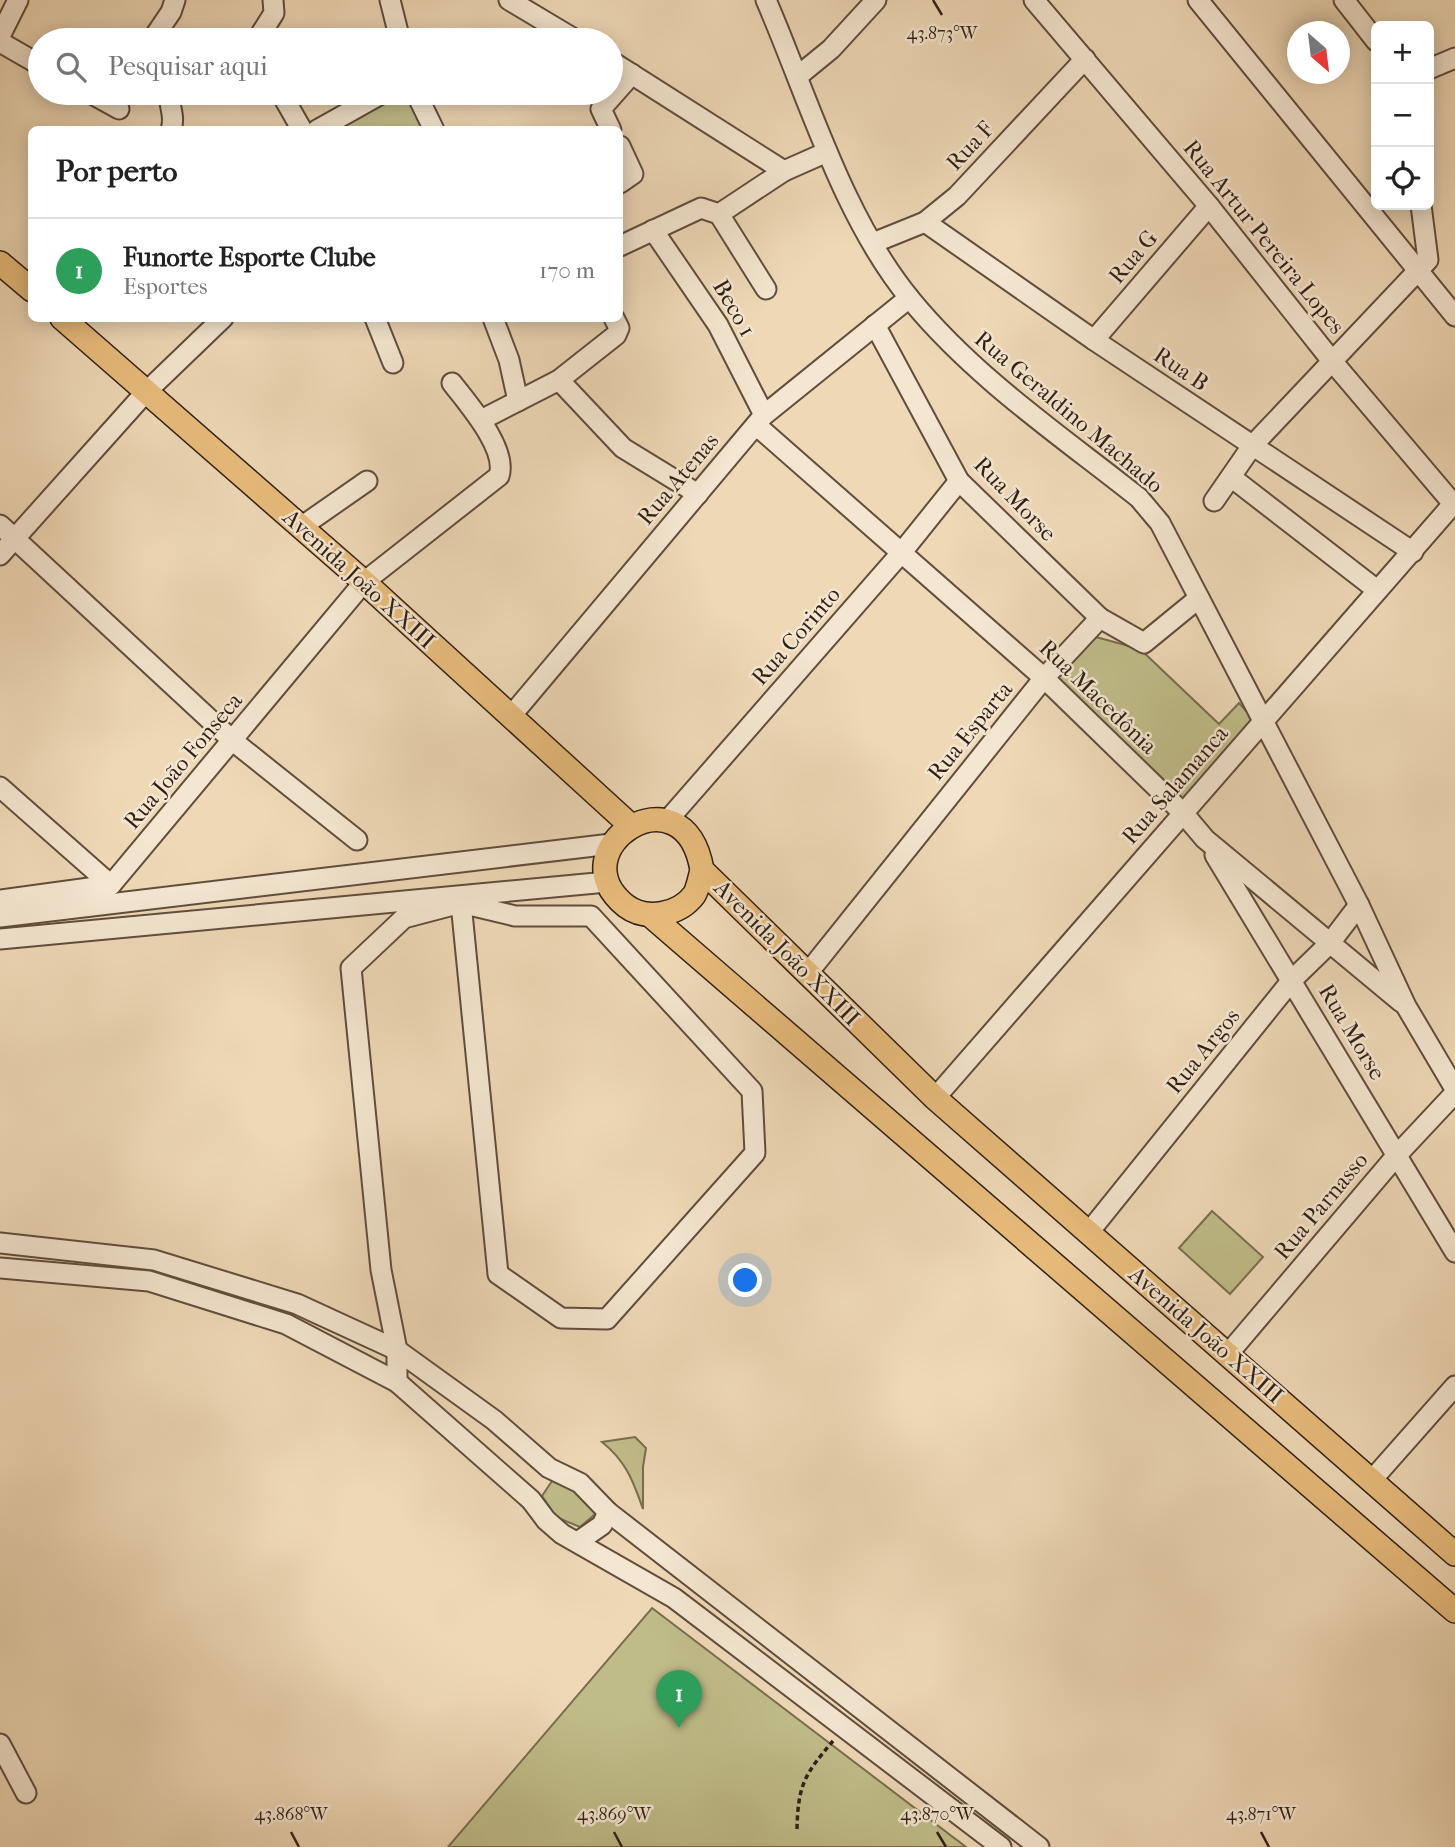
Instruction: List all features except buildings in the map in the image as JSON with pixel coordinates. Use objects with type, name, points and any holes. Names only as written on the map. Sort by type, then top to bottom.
[{"type":"main road","points":[[0,263],[28,286]]},
{"type":"main road","name":"Avenida João XXIII","points":[[66,322],[364,582],[630,825]]},
{"type":"main road","points":[[667,821],[648,819],[630,825],[611,844],[605,865],[607,882],[617,899],[631,910],[650,915],[675,911],[694,895],[702,870]]},
{"type":"main road","name":"Avenida João XXIII","points":[[667,821],[686,831],[699,849],[702,870],[935,1098],[1455,1554]]},
{"type":"main road","name":"Avenida João XXIII","points":[[650,915],[1455,1611]]},
{"type":"street","points":[[0,36],[18,0]]},
{"type":"street","points":[[161,28],[172,12],[175,0]]},
{"type":"street","points":[[265,28],[274,13],[273,0]]},
{"type":"street","points":[[390,0],[397,28]]},
{"type":"street","points":[[509,0],[556,28]]},
{"type":"street","name":"Rua Geraldino Machado","points":[[766,0],[827,152],[873,243],[909,298],[972,365],[1139,498],[1160,523],[1359,905],[1406,1006],[1455,1091]]},
{"type":"street","points":[[798,75],[831,49],[876,0]]},
{"type":"street","name":"Rua Artur Pereira Lopes","points":[[1034,0],[1209,206],[1332,361],[1454,505]]},
{"type":"street","points":[[1198,0],[1455,316]]},
{"type":"street","points":[[1344,0],[1371,35]]},
{"type":"street","points":[[0,42],[28,58]]},
{"type":"street","points":[[1434,67],[1455,58]]},
{"type":"street","name":"Rua F","points":[[873,243],[925,222],[957,196],[1085,59]]},
{"type":"street","points":[[623,68],[784,171]]},
{"type":"street","points":[[623,84],[632,74]]},
{"type":"street","points":[[112,105],[119,109]]},
{"type":"street","points":[[170,105],[174,120],[172,126]]},
{"type":"street","points":[[288,105],[300,126]]},
{"type":"street","points":[[324,126],[362,105]]},
{"type":"street","points":[[422,105],[432,126]]},
{"type":"street","points":[[605,105],[601,109],[609,126]]},
{"type":"street","points":[[623,152],[633,174],[623,181]]},
{"type":"street","points":[[623,245],[653,230],[712,211],[784,171],[827,152]]},
{"type":"street","name":"Rua G","points":[[1094,340],[1209,206]]},
{"type":"street","points":[[1214,501],[1252,446],[1428,260],[1422,210]]},
{"type":"street","points":[[712,211],[766,289]]},
{"type":"street","name":"Rua B","points":[[925,222],[1094,340],[1413,552]]},
{"type":"street","name":"Beco 1","points":[[653,230],[718,325],[760,420]]},
{"type":"street","name":"Rua Atenas","points":[[511,716],[760,420],[909,298]]},
{"type":"street","points":[[0,555],[145,393],[219,322]]},
{"type":"street","points":[[377,322],[393,363]]},
{"type":"street","points":[[495,322],[509,360],[518,401]]},
{"type":"street","points":[[452,383],[481,420],[559,380],[616,335],[619,328],[616,322]]},
{"type":"street","name":"Rua Morse","points":[[875,326],[959,481],[1100,618]]},
{"type":"street","points":[[559,380],[623,448],[698,494]]},
{"type":"street","name":"Rua João Fonseca","points":[[111,885],[364,582],[499,476],[502,468],[481,420]]},
{"type":"street","name":"Rua Macedônia","points":[[760,420],[902,552],[1044,678],[1183,813],[1205,839],[1406,1006]]},
{"type":"street","points":[[1231,477],[1377,590]]},
{"type":"street","points":[[301,527],[367,481]]},
{"type":"street","name":"Rua Corinto","points":[[667,821],[902,552],[959,481]]},
{"type":"street","name":"Rua Salamanca","points":[[935,1098],[1263,720],[1454,505]]},
{"type":"street","points":[[0,525],[233,741],[357,840]]},
{"type":"street","points":[[1100,618],[1144,643],[1199,598]]},
{"type":"street","name":"Rua Esparta","points":[[807,974],[1044,678],[1100,618]]},
{"type":"street","points":[[0,787],[111,885]]},
{"type":"street","name":"Rua Morse","points":[[1205,839],[1455,1252]]},
{"type":"street","points":[[0,918],[611,844]]},
{"type":"street","points":[[0,939],[607,882]]},
{"type":"street","points":[[0,900],[111,885]]},
{"type":"street","points":[[397,1382],[397,1350],[381,1270],[351,968],[404,918],[461,903],[515,916],[591,916],[752,1091],[755,1153],[607,1319],[561,1318],[498,1274],[461,903]]},
{"type":"street","name":"Rua Argos","points":[[1089,1231],[1292,981],[1330,943],[1359,905]]},
{"type":"street","name":"Rua Parnasso","points":[[1228,1354],[1455,1091]]},
{"type":"street","points":[[0,1243],[154,1260],[297,1304],[397,1350],[494,1420],[549,1468],[580,1483],[608,1512],[1039,1847]]},
{"type":"street","points":[[149,1281],[154,1260]]},
{"type":"street","points":[[0,1268],[149,1281],[286,1324],[397,1382],[531,1500],[554,1527],[674,1598],[1001,1847]]},
{"type":"street","points":[[1371,1481],[1455,1386]]},
{"type":"street","points":[[531,1500],[535,1485],[549,1468]]},
{"type":"street","points":[[579,1541],[603,1525],[608,1512]]},
{"type":"street","points":[[871,1747],[885,1729]]},
{"type":"street","points":[[0,1744],[26,1793]]},
{"type":"path","points":[[797,1829],[799,1798],[807,1771],[834,1740]]},
{"type":"shaded area","points":[[362,105],[422,105],[432,126],[324,126]]},
{"type":"shaded area","points":[[1092,636],[1140,649],[1219,724],[1239,703],[1256,722],[1185,805],[1052,678]]},
{"type":"shaded area","points":[[1212,1211],[1263,1257],[1230,1294],[1179,1248]]},
{"type":"shaded area","points":[[635,1437],[646,1448],[643,1509],[623,1464],[602,1442]]},
{"type":"shaded area","points":[[554,1478],[579,1487],[600,1510],[580,1527],[556,1517],[542,1496]]},
{"type":"shaded area","points":[[652,1608],[966,1847],[448,1847]]},
{"type":"place","name":"Funorte Esporte Clube","points":[[679,1728]]}]
